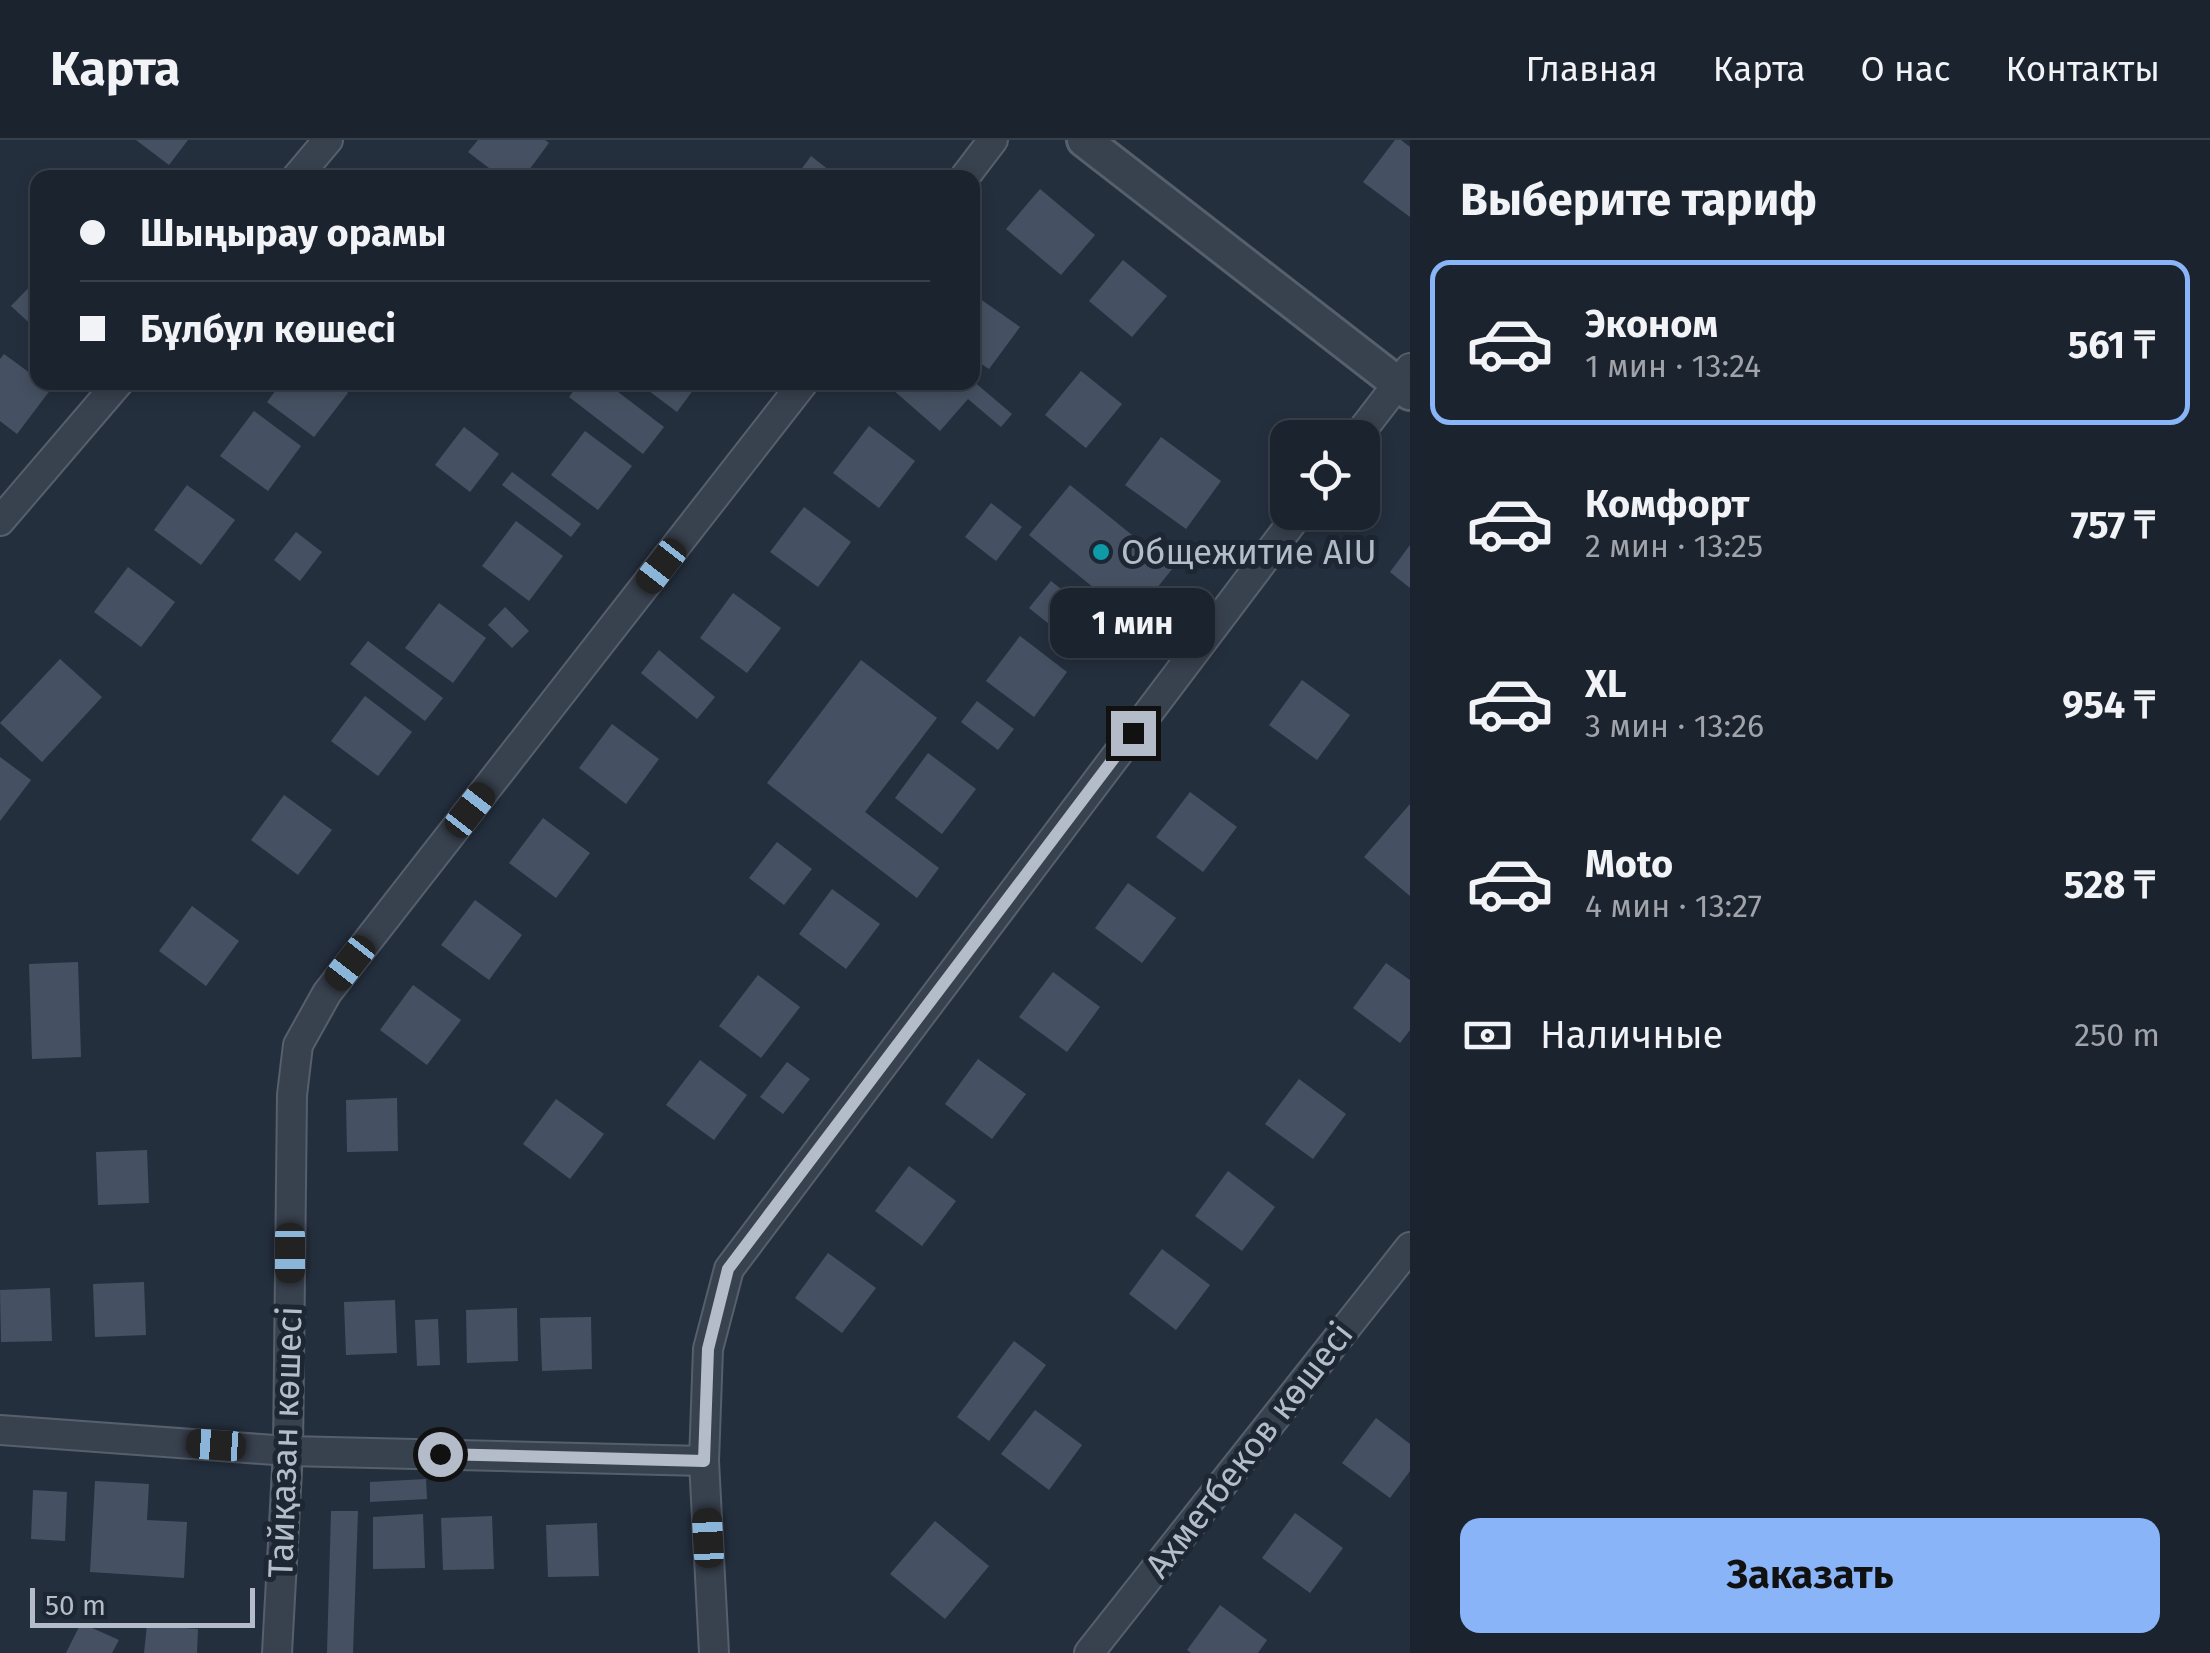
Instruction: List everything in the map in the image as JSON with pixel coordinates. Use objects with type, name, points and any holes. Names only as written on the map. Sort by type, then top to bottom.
[{"type":"street","points":[[303,170],[328,140]]},
{"type":"street","points":[[970,170],[993,140]]},
{"type":"street","points":[[1084,140],[1406,381],[1372,420]]},
{"type":"street","points":[[0,521],[113,390]]},
{"type":"street","name":"Тайқазан көшесі","points":[[276,1653],[288,1450],[292,1095],[298,1045],[327,994],[798,390]]},
{"type":"street","points":[[714,1653],[704,1461],[708,1349],[728,1269],[1286,530]]},
{"type":"street","name":"Ахметбеков көшесі","points":[[1088,1653],[1410,1247]]},
{"type":"street","points":[[0,1430],[288,1450],[704,1461]]},
{"type":"building","points":[[136,140],[188,140],[169,165]]},
{"type":"building","points":[[478,140],[549,143],[529,170],[492,170],[468,152]]},
{"type":"building","points":[[1395,140],[1410,147],[1410,217],[1363,182]]},
{"type":"building","points":[[811,156],[829,170],[801,170]]},
{"type":"building","points":[[1040,189],[1095,235],[1061,275],[1006,229]]},
{"type":"building","points":[[1123,260],[1167,296],[1132,337],[1089,301]]},
{"type":"building","points":[[30,286],[30,324],[11,306]]},
{"type":"building","points":[[980,299],[1020,327],[989,369],[980,363]]},
{"type":"building","points":[[4,354],[30,373],[30,390],[50,390],[17,434],[0,421],[0,359]]},
{"type":"building","points":[[1081,371],[1122,404],[1086,448],[1045,415]]},
{"type":"building","points":[[980,387],[1012,414],[1001,427],[968,399],[940,431],[893,390],[980,390]]},
{"type":"building","points":[[276,390],[348,393],[314,437],[267,402]]},
{"type":"building","points":[[574,390],[615,390],[664,427],[643,454],[569,397]]},
{"type":"building","points":[[648,390],[693,390],[677,412]]},
{"type":"building","points":[[254,411],[301,446],[268,491],[220,456]]},
{"type":"building","points":[[869,426],[915,461],[879,508],[833,473]]},
{"type":"building","points":[[464,427],[499,454],[470,492],[435,465]]},
{"type":"building","points":[[585,431],[632,466],[598,510],[551,475]]},
{"type":"building","points":[[1161,437],[1221,481],[1186,529],[1125,485]]},
{"type":"building","points":[[512,472],[581,524],[571,537],[502,485]]},
{"type":"building","points":[[187,485],[235,520],[201,565],[154,530]]},
{"type":"building","name":"Общежитие AIU","points":[[1070,485],[1173,568],[1132,619],[1029,535]]},
{"type":"building","points":[[991,503],[1022,527],[996,561],[965,537]]},
{"type":"building","points":[[804,507],[851,542],[818,587],[770,552]]},
{"type":"building","points":[[516,521],[563,556],[529,601],[482,566]]},
{"type":"building","points":[[296,532],[322,552],[300,581],[274,560]]},
{"type":"building","points":[[1410,545],[1410,588],[1390,572]]},
{"type":"building","points":[[128,567],[175,602],[141,647],[94,612]]},
{"type":"building","points":[[1051,581],[1111,629],[1089,656],[1029,608]]},
{"type":"building","points":[[733,593],[781,628],[747,673],[700,638]]},
{"type":"building","points":[[439,603],[486,638],[453,683],[405,648]]},
{"type":"building","points":[[505,607],[529,631],[512,648],[488,625]]},
{"type":"building","points":[[1020,636],[1067,672],[1034,717],[986,681]]},
{"type":"building","points":[[368,641],[443,698],[425,721],[350,664]]},
{"type":"building","points":[[659,650],[715,697],[697,719],[641,673]]},
{"type":"building","points":[[60,659],[102,697],[42,762],[0,723]]},
{"type":"building","points":[[861,660],[937,718],[865,812],[939,868],[917,898],[767,783]]},
{"type":"building","points":[[1302,680],[1350,715],[1317,760],[1269,725]]},
{"type":"building","points":[[365,696],[412,732],[378,776],[331,741]]},
{"type":"building","points":[[977,701],[1014,729],[998,750],[961,722]]},
{"type":"building","points":[[612,724],[659,759],[626,804],[579,768]]},
{"type":"building","points":[[928,753],[976,789],[942,834],[895,798]]},
{"type":"building","points":[[0,757],[31,780],[0,821]]},
{"type":"building","points":[[1190,792],[1237,827],[1203,872],[1156,837]]},
{"type":"building","points":[[284,795],[332,830],[298,875],[251,840]]},
{"type":"building","points":[[1410,804],[1410,896],[1364,857]]},
{"type":"building","points":[[543,818],[590,853],[556,898],[509,863]]},
{"type":"building","points":[[777,842],[812,869],[784,905],[749,878]]},
{"type":"building","points":[[1128,883],[1176,918],[1142,963],[1095,928]]},
{"type":"building","points":[[832,889],[880,924],[846,969],[799,934]]},
{"type":"building","points":[[475,900],[522,935],[489,980],[441,945]]},
{"type":"building","points":[[192,906],[239,941],[206,986],[159,951]]},
{"type":"building","points":[[78,962],[81,1057],[32,1059],[29,964]]},
{"type":"building","points":[[1386,963],[1410,980],[1410,1030],[1400,1043],[1353,1008]]},
{"type":"building","points":[[1053,972],[1100,1007],[1067,1052],[1019,1017]]},
{"type":"building","points":[[758,975],[800,1007],[761,1058],[719,1026]]},
{"type":"building","points":[[413,985],[461,1020],[427,1065],[380,1030]]},
{"type":"building","points":[[978,1059],[1026,1094],[992,1139],[945,1104]]},
{"type":"building","points":[[700,1060],[747,1095],[714,1140],[666,1105]]},
{"type":"building","points":[[787,1062],[810,1079],[783,1114],[760,1097]]},
{"type":"building","points":[[1299,1079],[1346,1114],[1313,1159],[1265,1124]]},
{"type":"building","points":[[397,1098],[398,1151],[347,1152],[346,1100]]},
{"type":"building","points":[[556,1099],[604,1134],[570,1179],[523,1144]]},
{"type":"building","points":[[147,1150],[149,1203],[98,1205],[96,1152]]},
{"type":"building","points":[[909,1166],[956,1201],[922,1246],[875,1211]]},
{"type":"building","points":[[1228,1171],[1275,1207],[1242,1251],[1195,1216]]},
{"type":"building","points":[[1162,1249],[1210,1285],[1176,1330],[1129,1294]]},
{"type":"building","points":[[828,1253],[876,1288],[842,1333],[795,1298]]},
{"type":"building","points":[[144,1282],[146,1335],[95,1337],[93,1284]]},
{"type":"building","points":[[50,1288],[52,1341],[1,1342],[0,1290]]},
{"type":"building","points":[[395,1300],[397,1353],[346,1355],[344,1302]]},
{"type":"building","points":[[517,1308],[518,1361],[467,1363],[466,1310]]},
{"type":"building","points":[[591,1317],[592,1369],[542,1371],[540,1318]]},
{"type":"building","points":[[438,1319],[440,1365],[417,1366],[415,1320]]},
{"type":"building","points":[[1014,1341],[1046,1365],[989,1441],[957,1417]]},
{"type":"building","points":[[1035,1410],[1082,1445],[1049,1490],[1001,1454]]},
{"type":"building","points":[[1376,1418],[1410,1444],[1410,1471],[1390,1498],[1342,1463]]},
{"type":"building","points":[[426,1479],[427,1499],[370,1502],[370,1482]]},
{"type":"building","points":[[95,1481],[149,1484],[147,1520],[187,1522],[184,1578],[90,1572]]},
{"type":"building","points":[[33,1490],[67,1492],[65,1541],[31,1539]]},
{"type":"building","points":[[331,1511],[358,1511],[353,1653],[327,1653]]},
{"type":"building","points":[[1295,1513],[1343,1548],[1310,1593],[1262,1558]]},
{"type":"building","points":[[423,1514],[425,1568],[373,1569],[373,1517]]},
{"type":"building","points":[[492,1516],[494,1569],[443,1570],[441,1518]]},
{"type":"building","points":[[935,1521],[989,1566],[945,1619],[890,1574]]},
{"type":"building","points":[[597,1523],[599,1576],[548,1577],[546,1525]]},
{"type":"building","points":[[1220,1605],[1267,1640],[1258,1653],[1187,1650]]},
{"type":"building","points":[[81,1623],[119,1640],[112,1653],[66,1653]]},
{"type":"building","points":[[147,1625],[198,1629],[197,1653],[144,1653]]},
{"type":"place","name":"Общежитие AIU","points":[[1101,552]]},
{"type":"route","points":[[440,1454],[704,1461],[708,1349],[728,1269],[1133,733]]}]
